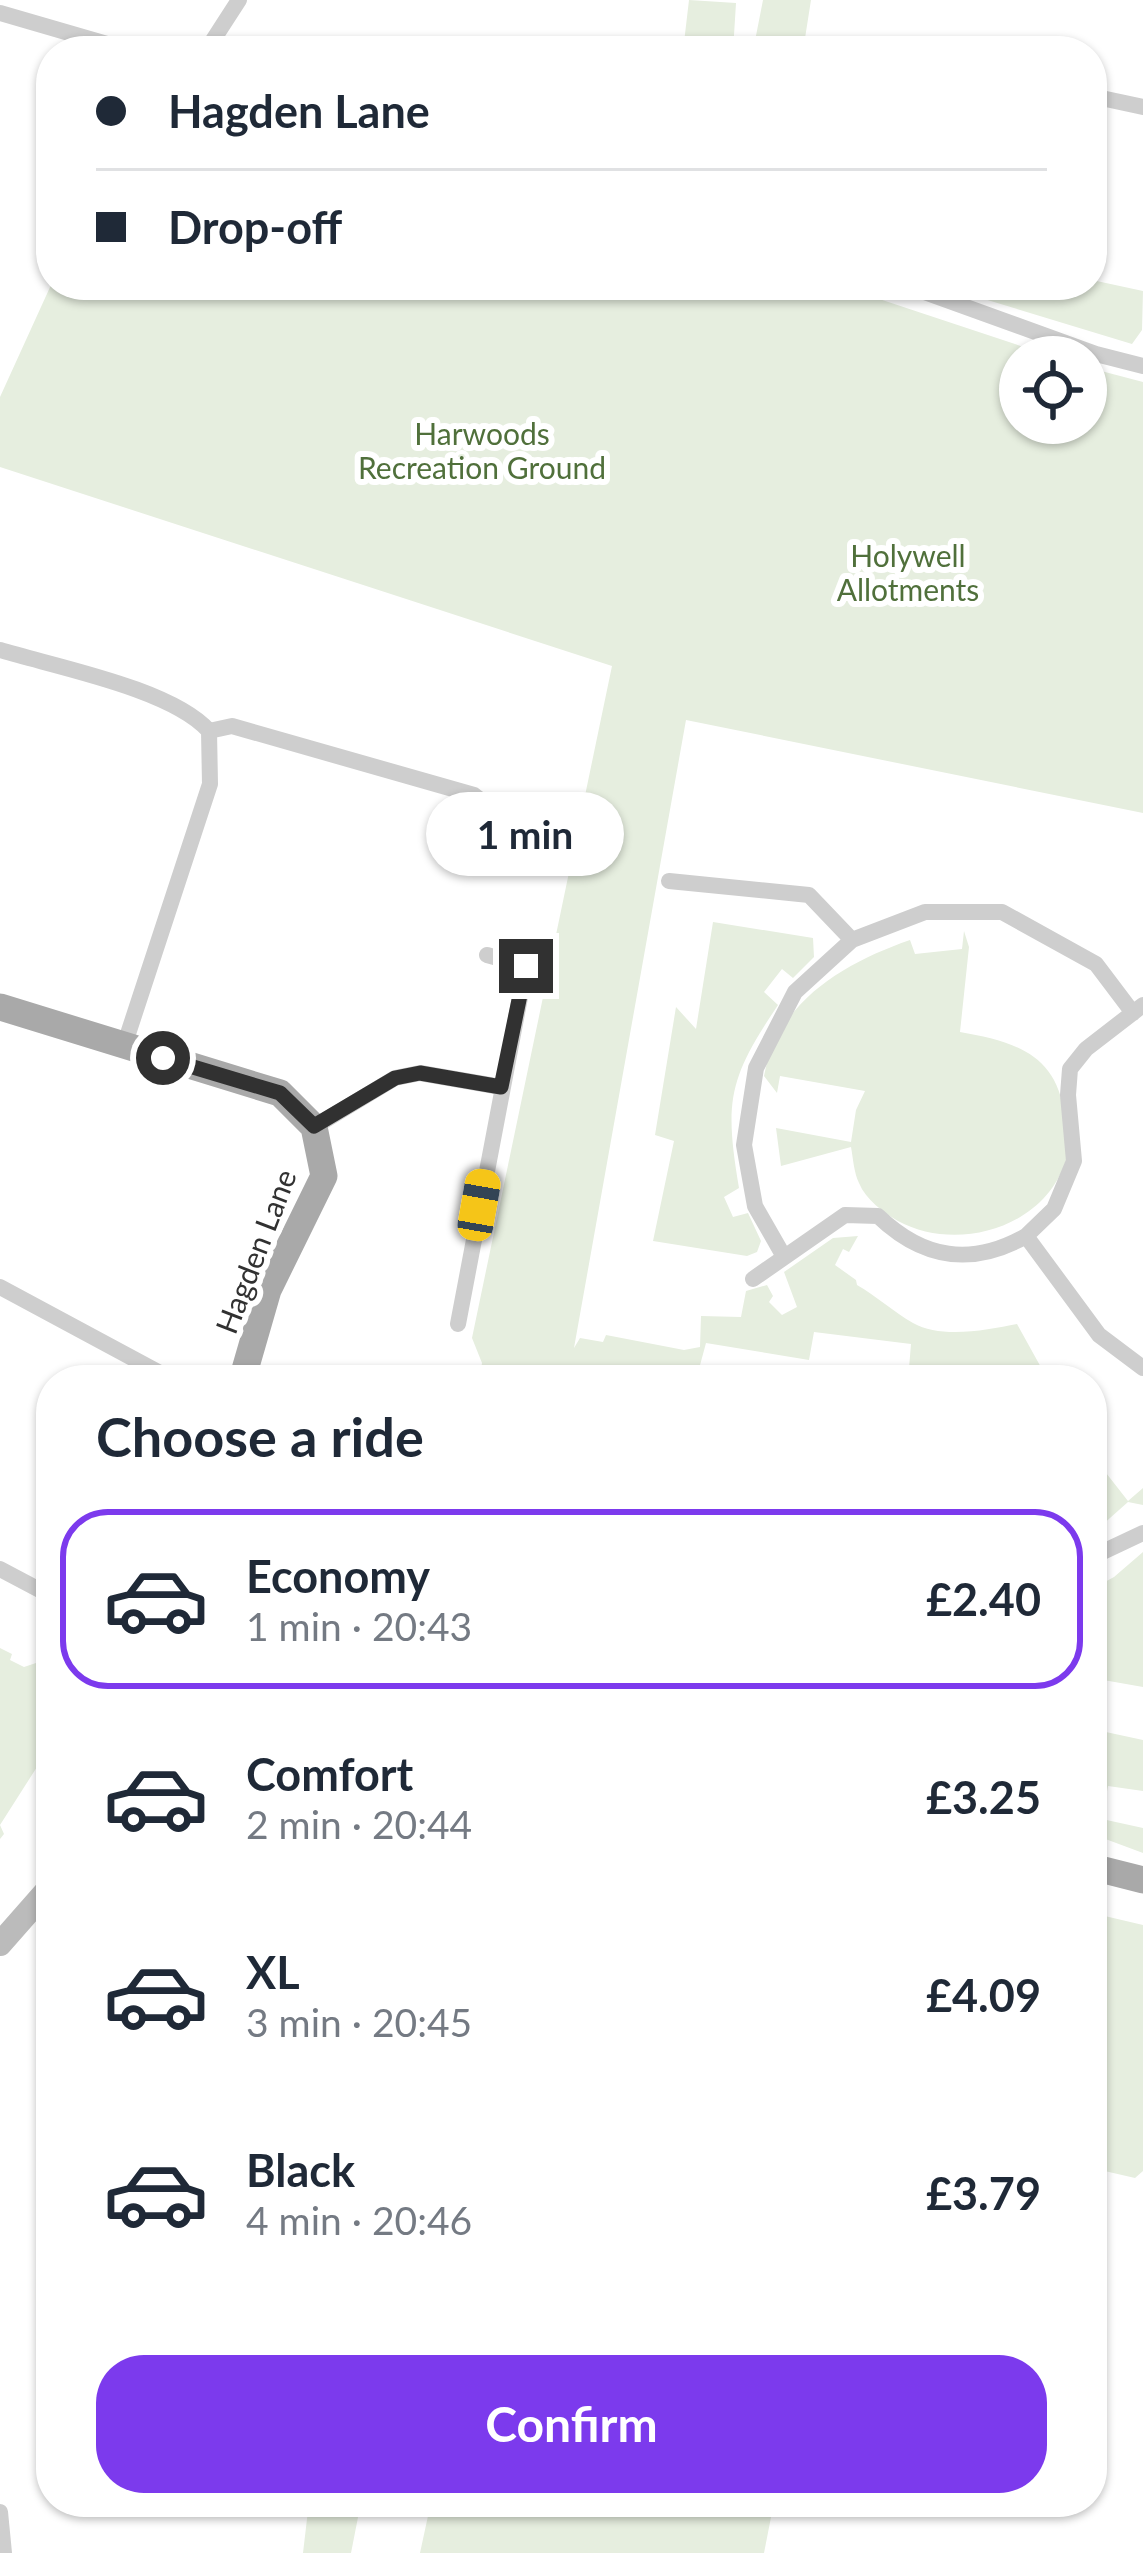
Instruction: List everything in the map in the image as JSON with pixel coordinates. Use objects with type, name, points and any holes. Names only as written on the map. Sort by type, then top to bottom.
[{"type":"main road","points":[[0,1007],[280,1093],[314,1126]]},
{"type":"main road","name":"Hagden Lane","points":[[246,1365],[268,1289],[324,1176],[314,1126]]},
{"type":"main road","points":[[1107,1871],[1143,1880]]},
{"type":"street","points":[[216,36],[239,0]]},
{"type":"street","points":[[0,13],[79,36]]},
{"type":"street","points":[[1107,99],[1143,107]]},
{"type":"street","points":[[947,300],[1143,366]]},
{"type":"street","points":[[0,650],[168,701],[195,715],[209,730],[211,784],[124,1046]]},
{"type":"street","points":[[209,730],[232,726],[474,795],[483,802]]},
{"type":"street","points":[[669,881],[809,895],[852,940]]},
{"type":"street","points":[[753,1279],[844,1215],[878,1216],[899,1236],[951,1254],[987,1253],[1026,1236],[1054,1209],[1074,1161],[1070,1070],[1086,1049],[1138,1009],[1096,964],[1002,912],[926,912],[852,940],[795,992],[763,1050],[744,1145],[755,1206],[783,1255]]},
{"type":"street","points":[[458,1324],[526,966],[487,955]]},
{"type":"street","points":[[314,1126],[395,1078],[420,1073],[501,1087]]},
{"type":"street","points":[[1026,1236],[1099,1335],[1143,1368]]},
{"type":"street","points":[[0,1287],[144,1365]]},
{"type":"street","points":[[1107,1550],[1143,1532]]},
{"type":"street","points":[[0,1569],[36,1588]]},
{"type":"street","points":[[0,1944],[36,1903]]},
{"type":"street","points":[[0,2512],[4,2553]]},
{"type":"green space","points":[[689,0],[736,3],[734,36],[685,36]]},
{"type":"green space","points":[[763,0],[811,0],[805,36],[756,36]]},
{"type":"green space","points":[[1107,283],[1143,291],[1142,330],[1132,344],[987,300],[1107,300]]},
{"type":"green space","points":[[44,300],[882,300],[999,339],[999,444],[1107,444],[1107,373],[1143,382],[1143,813],[686,720],[574,1348],[580,1338],[603,1342],[606,1335],[684,1350],[700,1347],[701,1316],[741,1317],[746,1291],[767,1285],[773,1296],[769,1302],[782,1315],[797,1307],[784,1272],[833,1238],[858,1236],[849,1252],[843,1249],[835,1265],[857,1285],[924,1328],[964,1332],[1017,1324],[1040,1365],[909,1365],[911,1344],[814,1332],[809,1360],[706,1343],[700,1365],[482,1365],[472,1338],[612,666],[0,467],[0,397]]},
{"type":"green space","points":[[713,922],[813,938],[814,957],[793,978],[782,969],[764,992],[778,1005],[749,1052],[734,1091],[732,1133],[739,1188],[724,1197],[733,1217],[748,1213],[761,1241],[757,1252],[747,1256],[653,1241],[674,1141],[655,1135],[676,1007],[696,1029]]},
{"type":"green space","points":[[964,931],[969,947],[960,1032],[1015,1046],[1042,1064],[1060,1094],[1068,1149],[1055,1183],[1019,1218],[972,1234],[946,1235],[898,1221],[876,1205],[857,1179],[851,1147],[781,1166],[776,1128],[851,1142],[856,1110],[865,1091],[780,1076],[777,1093],[764,1076],[783,1026],[838,973],[910,940],[915,954],[962,949]]},
{"type":"green space","points":[[1107,1474],[1128,1501],[1143,1488],[1143,1505],[1128,1502],[1107,1521]]},
{"type":"green space","points":[[1143,1552],[1143,1687],[1107,1681],[1107,1581]]},
{"type":"green space","points":[[0,1648],[24,1667],[36,1663],[36,1769],[0,1825]]},
{"type":"green space","points":[[1107,1732],[1143,1740],[1143,1791],[1108,1786],[1107,1792]]},
{"type":"green space","points":[[1107,1820],[1143,1828],[1143,1853],[1107,1840]]},
{"type":"green space","points":[[1107,1917],[1143,1925],[1143,2171],[1135,2178],[1107,2172]]},
{"type":"green space","points":[[307,2517],[358,2517],[351,2553],[303,2553]]},
{"type":"green space","points":[[428,2517],[771,2517],[764,2553],[420,2553]]},
{"type":"route","points":[[163,1058],[280,1093],[314,1126],[395,1078],[420,1073],[501,1087],[526,966]]},
{"type":"park label","name":"Harwoods Recreation Ground","points":[[482,450]]},
{"type":"park label","name":"Holywell Allotments","points":[[908,572]]}]
